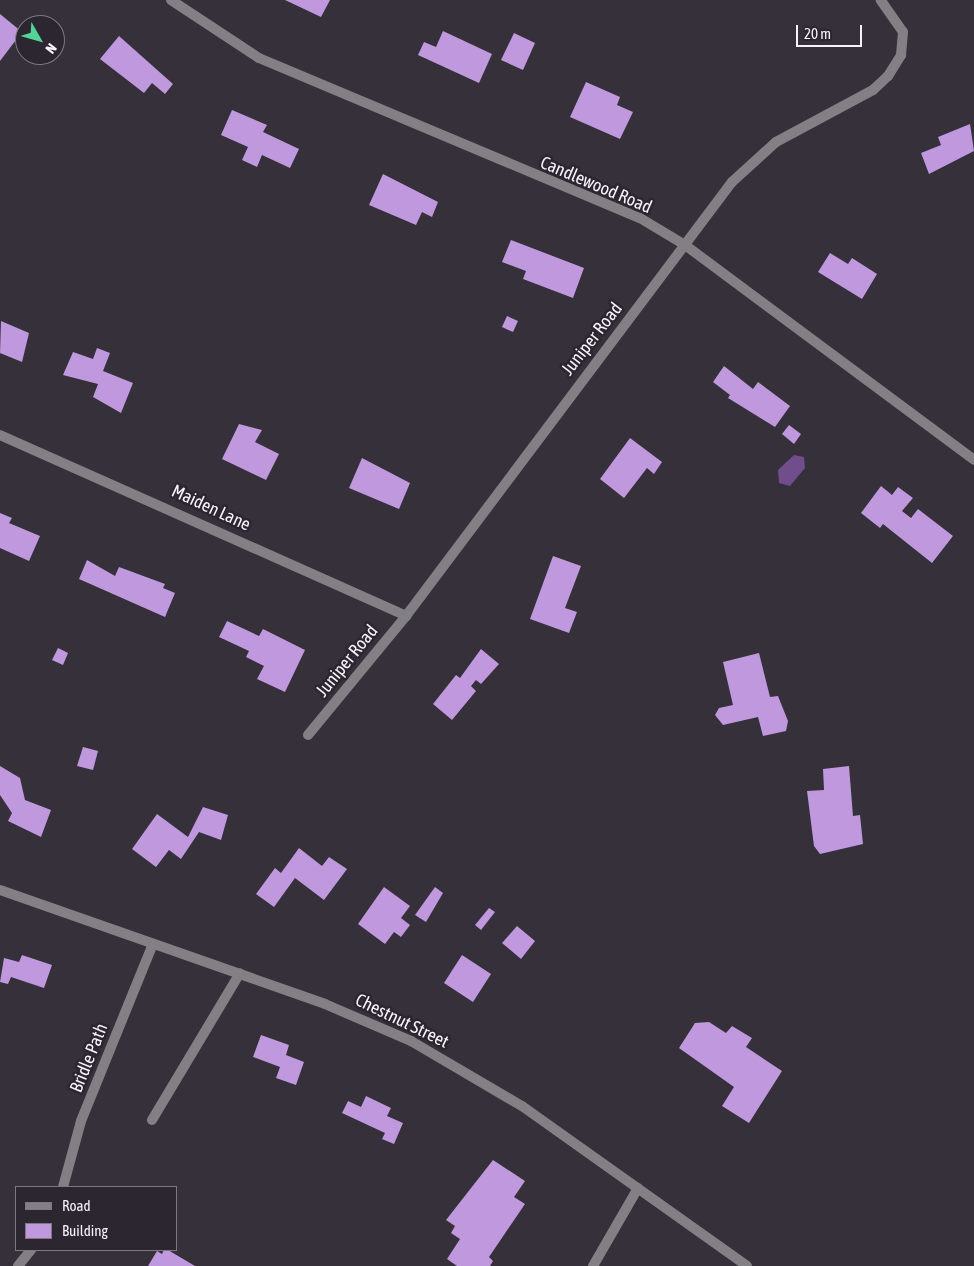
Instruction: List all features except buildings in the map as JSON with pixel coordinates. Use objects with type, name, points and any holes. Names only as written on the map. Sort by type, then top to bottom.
[{"type":"street","name":"Candlewood Road","points":[[171,0],[259,58],[640,218],[685,245],[974,460]]},
{"type":"street","name":"Juniper Road","points":[[308,735],[406,616],[732,182],[776,142],[873,90],[888,76],[901,55],[903,32],[881,0]]},
{"type":"street","name":"Maiden Lane","points":[[0,435],[406,616]]},
{"type":"street","name":"Chestnut Street","points":[[0,890],[240,973],[411,1041],[522,1106],[747,1266]]},
{"type":"street","name":"Bridle Path","points":[[63,1186],[81,1122],[153,944]]},
{"type":"street","points":[[152,1120],[240,973]]},
{"type":"street","points":[[593,1266],[638,1188]]},
{"type":"street","points":[[18,1266],[30,1251]]},
{"type":"shaded area","points":[[794,455],[804,457],[805,468],[790,486],[779,483],[778,470]]}]
